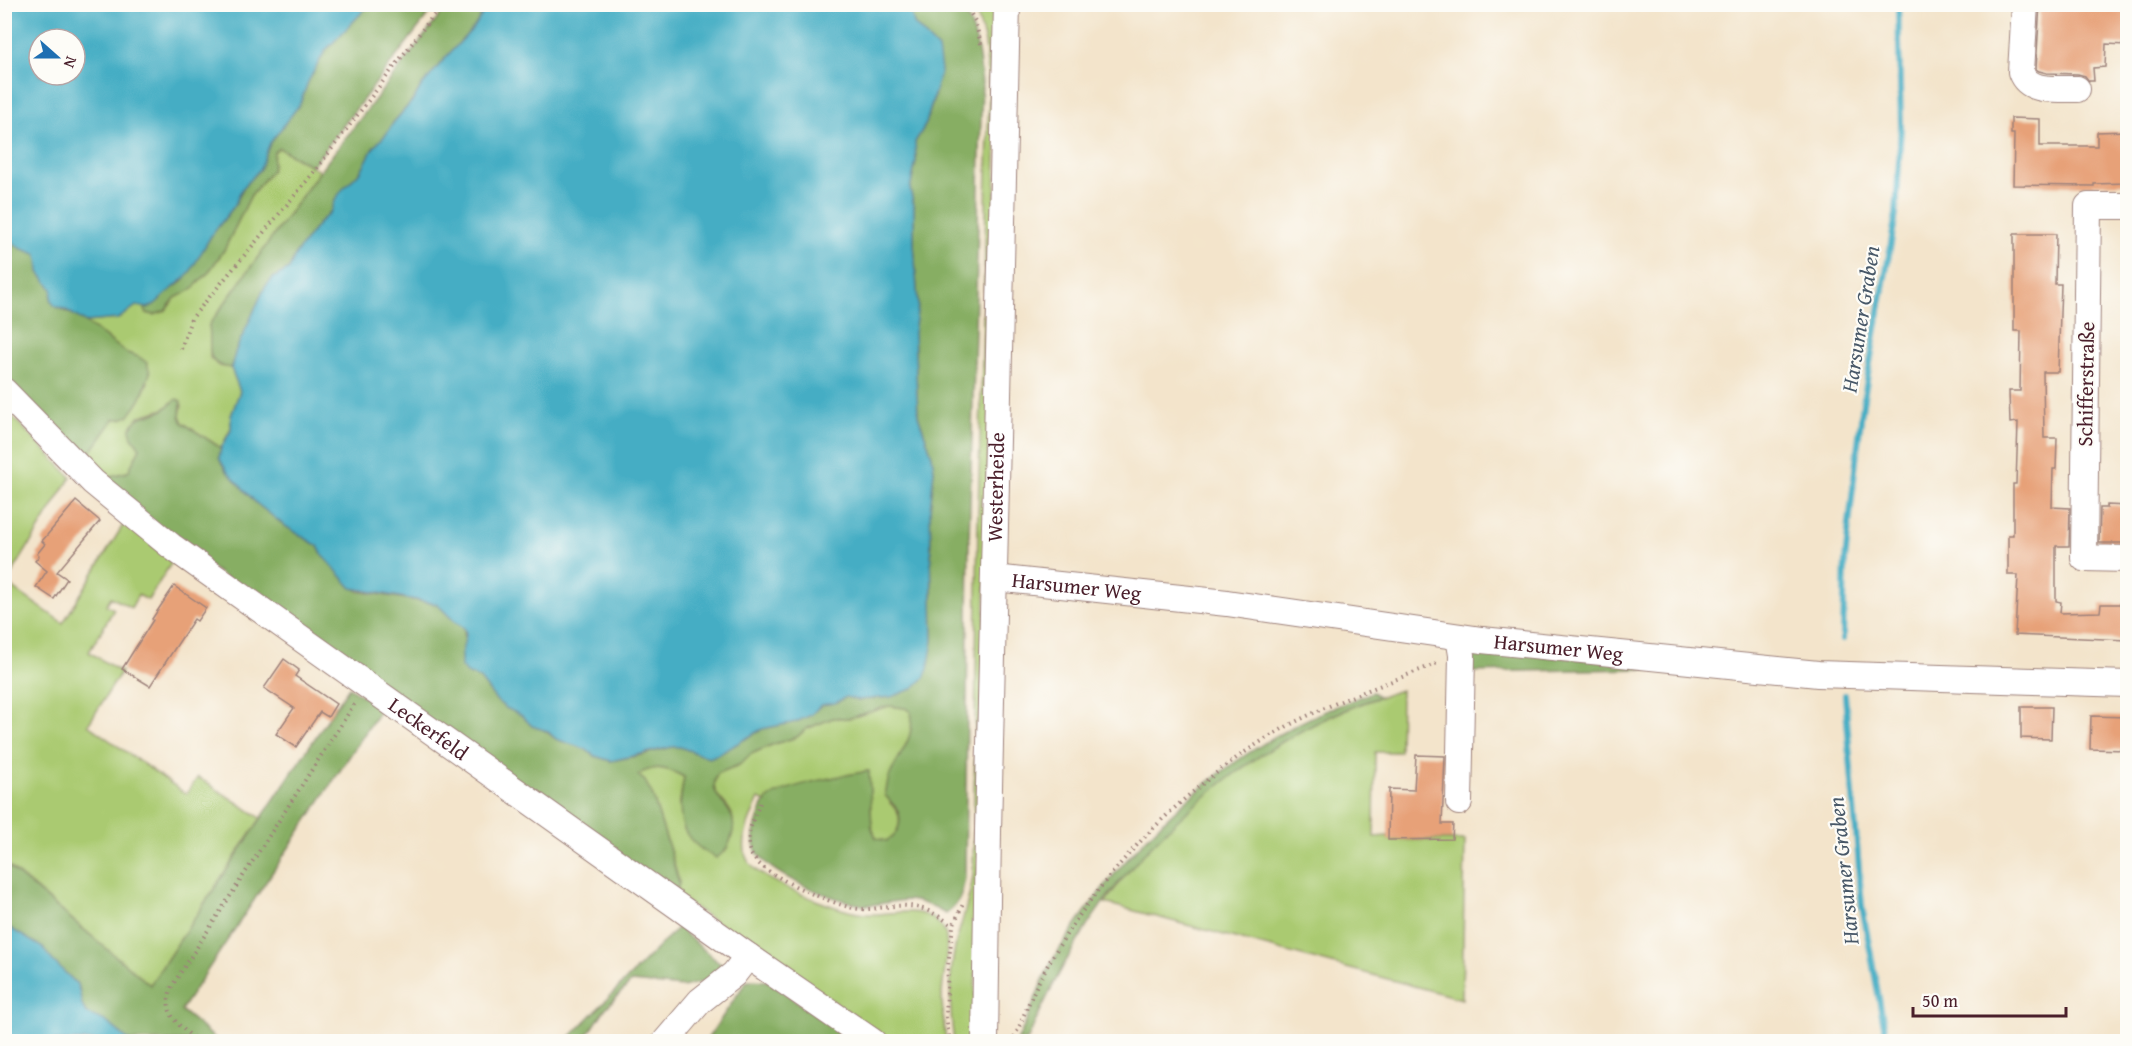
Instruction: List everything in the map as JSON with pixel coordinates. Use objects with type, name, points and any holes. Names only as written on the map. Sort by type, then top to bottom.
[{"type":"street","name":"Westerheide","points":[[985,1041],[1007,4]]},
{"type":"street","points":[[2025,4],[2021,72],[2024,80],[2029,85],[2038,88],[2077,89]]},
{"type":"street","name":"Schifferstraße","points":[[2127,206],[2088,206],[2084,558],[2127,559]]},
{"type":"street","name":"Leckerfeld","points":[[4,391],[93,482],[171,546],[748,956],[873,1041]]},
{"type":"street","name":"Harsumer Weg","points":[[995,578],[1227,603],[1461,646],[1818,674],[2127,684]]},
{"type":"street","points":[[1459,802],[1461,646]]},
{"type":"street","points":[[665,1041],[700,1001],[734,974],[748,956]]},
{"type":"path","points":[[181,349],[191,319],[311,176],[442,4]]},
{"type":"path","points":[[1011,1041],[1043,974],[1078,917],[1112,873],[1170,812],[1239,756],[1301,719],[1440,662],[1461,646]]},
{"type":"path","points":[[198,1041],[178,1024],[170,1013],[168,998],[172,986],[366,684]]},
{"type":"path","points":[[760,803],[750,829],[750,853],[758,864],[771,874],[853,908],[907,906],[924,909],[953,926]]},
{"type":"green space","points":[[1000,4],[974,1041],[954,1042],[950,1003],[952,965],[973,875],[978,515],[989,91],[985,42],[978,18],[971,5]]},
{"type":"green space","points":[[369,5],[436,5],[312,166],[279,148],[274,152],[272,170],[251,195],[224,250],[208,273],[191,290],[175,298],[165,311],[154,315],[147,313],[143,306],[148,308],[155,304],[182,282],[211,236],[235,205],[246,182],[260,169],[270,143],[300,104],[308,82],[325,51]]},
{"type":"green space","points":[[448,5],[488,5],[475,26],[420,88],[414,99],[393,123],[389,132],[374,147],[361,171],[342,191],[331,211],[297,252],[289,269],[273,278],[265,287],[236,350],[231,368],[215,363],[210,353],[209,325],[320,171]]},
{"type":"green space","points":[[902,5],[960,5],[974,33],[982,83],[969,541],[965,878],[960,898],[946,914],[928,905],[908,900],[863,905],[820,892],[773,869],[762,859],[754,842],[761,810],[772,796],[798,786],[869,771],[872,828],[876,838],[886,841],[893,836],[898,829],[899,816],[897,809],[885,795],[889,777],[906,745],[911,729],[911,712],[905,708],[889,706],[850,718],[833,718],[806,729],[797,737],[751,754],[739,765],[718,773],[714,783],[715,791],[732,817],[734,827],[727,847],[716,858],[693,842],[682,825],[680,803],[684,777],[661,768],[650,769],[638,775],[645,781],[652,794],[671,854],[679,883],[676,895],[172,540],[106,483],[111,476],[128,472],[140,448],[130,430],[136,420],[161,411],[177,399],[181,401],[180,416],[183,423],[221,448],[219,458],[226,470],[256,503],[285,526],[318,546],[323,556],[358,591],[437,604],[464,628],[467,673],[480,679],[497,701],[522,715],[532,726],[540,727],[556,739],[611,761],[672,747],[680,747],[709,758],[762,729],[796,722],[811,715],[821,705],[835,703],[846,697],[859,700],[891,697],[933,641],[930,510],[934,470],[932,456],[918,415],[914,332],[918,305],[914,206],[910,189],[916,161],[915,142],[926,124],[936,90],[938,49],[914,24],[912,16]]},
{"type":"green space","points":[[279,148],[320,171],[209,325],[210,358],[219,366],[231,368],[240,391],[231,416],[231,428],[221,448],[183,423],[180,416],[182,405],[172,402],[164,409],[140,416],[132,437],[140,448],[128,472],[121,473],[106,483],[86,465],[90,453],[114,419],[132,412],[148,382],[139,357],[127,353],[85,322],[118,319],[136,306],[143,306],[147,313],[154,315],[165,311],[175,298],[191,290],[208,273],[224,250],[251,195],[272,170],[274,152]]},
{"type":"green space","points":[[4,236],[20,248],[36,254],[39,259],[39,272],[52,289],[51,301],[55,306],[76,316],[127,353],[147,363],[150,373],[140,400],[129,416],[114,419],[90,453],[86,465],[5,382]]},
{"type":"green space","points":[[4,408],[71,477],[6,583],[63,623],[125,522],[172,562],[148,600],[138,595],[131,608],[111,597],[106,605],[114,609],[89,652],[121,672],[88,725],[186,794],[198,777],[261,818],[150,985],[5,863]]},
{"type":"green space","points":[[1479,651],[1704,668],[1468,672],[1471,658]]},
{"type":"green space","points":[[349,687],[381,709],[181,1010],[218,1041],[130,1041],[102,1020],[86,1012],[82,1006],[79,987],[43,948],[5,925],[4,863],[150,985]]},
{"type":"green space","points":[[1401,690],[1400,752],[1375,752],[1374,837],[1388,836],[1389,840],[1465,840],[1462,999],[1105,903],[1124,877],[1168,829],[1245,766],[1311,725],[1349,708]]},
{"type":"green space","points":[[1373,692],[1379,697],[1335,714],[1291,737],[1248,764],[1168,829],[1133,866],[1102,904],[1062,968],[1027,1041],[1017,1041],[1048,968],[1077,923],[1130,855],[1160,824],[1226,769],[1261,745],[1316,715]]},
{"type":"green space","points":[[889,706],[905,708],[911,712],[912,721],[910,737],[889,781],[890,803],[899,818],[895,834],[886,841],[876,838],[872,828],[868,771],[778,793],[765,802],[759,799],[746,831],[745,853],[753,867],[774,881],[841,909],[866,914],[917,912],[935,920],[943,929],[947,943],[942,996],[946,1041],[892,1041],[676,895],[679,882],[652,794],[638,775],[650,769],[661,768],[684,777],[679,807],[725,852],[732,834],[733,820],[729,809],[715,792],[718,773],[739,765],[751,754],[797,737],[806,729],[833,718],[850,718]]},
{"type":"green space","points":[[683,922],[682,931],[725,968],[706,981],[683,987],[631,982],[605,1009],[592,1029],[580,1041],[565,1042]]},
{"type":"green space","points":[[768,981],[837,1030],[836,1042],[709,1042],[708,1038],[746,982]]},
{"type":"water","points":[[5,4],[369,5],[325,51],[308,82],[300,104],[270,143],[260,169],[241,190],[235,205],[211,236],[189,274],[155,304],[148,308],[136,306],[118,319],[85,322],[55,306],[51,301],[52,289],[39,272],[36,254],[20,248],[5,236]]},
{"type":"water","points":[[488,4],[902,5],[912,16],[914,24],[938,49],[941,70],[926,124],[915,142],[916,161],[910,189],[914,206],[918,305],[914,333],[918,415],[932,456],[934,470],[930,510],[933,641],[928,669],[924,678],[912,689],[891,697],[859,700],[846,697],[835,703],[821,705],[811,715],[796,722],[762,729],[709,758],[680,747],[611,761],[595,756],[585,749],[556,739],[547,731],[532,726],[521,715],[497,701],[480,679],[467,673],[461,667],[466,634],[464,628],[437,604],[352,588],[323,556],[318,546],[285,526],[256,503],[226,470],[219,458],[221,448],[231,430],[231,416],[240,391],[231,368],[236,350],[265,287],[273,278],[289,269],[297,252],[331,211],[342,190],[361,171],[374,147],[414,99],[420,88],[475,26]]},
{"type":"water","points":[[5,925],[43,948],[76,983],[85,1011],[106,1022],[130,1041],[5,1041]]},
{"type":"building","points":[[2040,4],[2127,4],[2127,45],[2106,44],[2105,67],[2093,68],[2094,81],[2089,81],[2085,76],[2078,74],[2039,71],[2036,69]]},
{"type":"building","points":[[2011,118],[2040,119],[2040,146],[2097,146],[2097,132],[2127,131],[2127,183],[2094,184],[2094,186],[2013,185],[2014,134],[2011,134]]},
{"type":"building","points":[[2014,234],[2056,234],[2055,284],[2061,284],[2058,372],[2043,372],[2044,438],[2057,438],[2052,507],[2070,508],[2069,546],[2056,546],[2056,601],[2061,602],[2060,613],[2100,612],[2101,604],[2127,604],[2127,640],[2015,635],[2018,575],[2008,575],[2008,535],[2013,535],[2013,484],[2016,484],[2018,422],[2010,423],[2009,391],[2020,391],[2021,331],[2014,331]]},
{"type":"building","points":[[76,501],[100,521],[57,572],[67,579],[54,599],[36,587],[47,571],[35,561],[39,556],[37,554],[45,544],[42,541]]},
{"type":"building","points":[[2107,505],[2127,506],[2127,543],[2099,543],[2100,508],[2107,508]]},
{"type":"building","points":[[174,586],[206,608],[197,621],[194,619],[150,686],[122,669]]},
{"type":"building","points":[[284,659],[299,670],[295,676],[336,704],[328,717],[320,712],[296,747],[276,734],[294,708],[264,688]]},
{"type":"building","points":[[2021,707],[2052,707],[2051,739],[2021,738]]},
{"type":"building","points":[[2091,716],[2127,717],[2127,750],[2090,749]]},
{"type":"building","points":[[1416,755],[1445,756],[1442,824],[1453,824],[1452,839],[1388,840],[1389,789],[1414,790]]},
{"type":"waterway","name":"Harsumer Graben","points":[[1843,639],[1845,561],[1863,403],[1896,214],[1901,125],[1898,4]]},
{"type":"waterway","name":"Harsumer Graben","points":[[1845,695],[1862,906],[1887,1042]]}]
